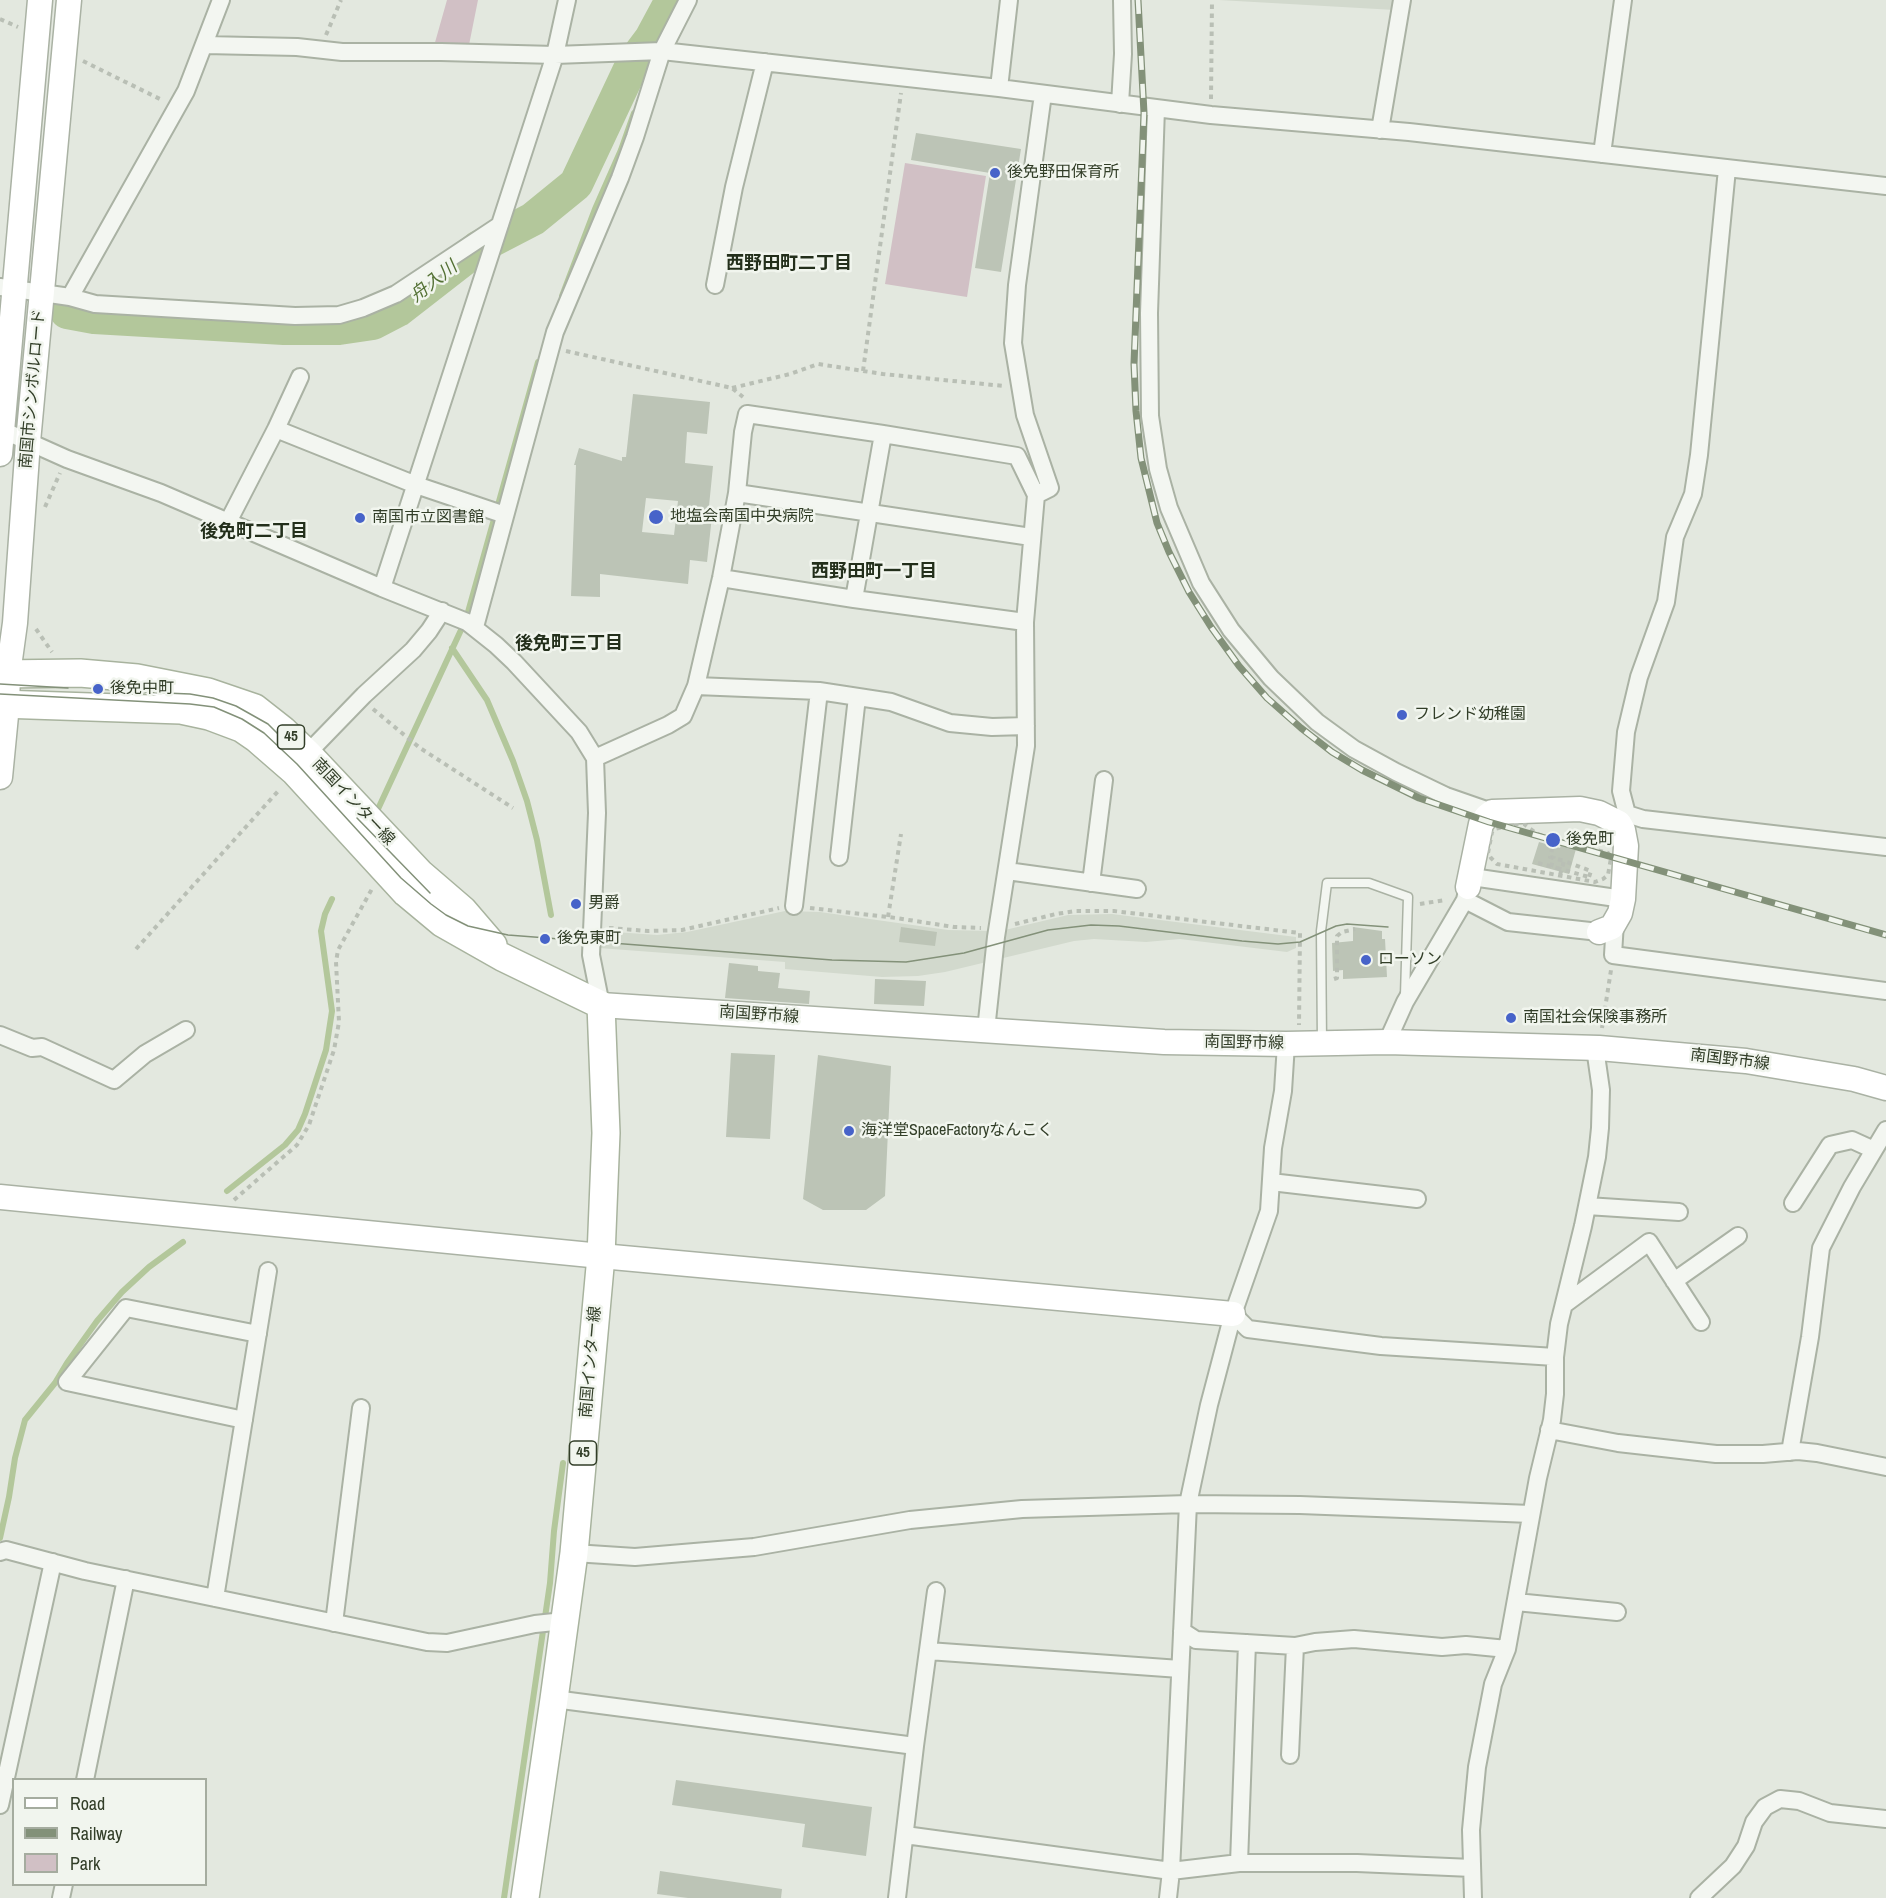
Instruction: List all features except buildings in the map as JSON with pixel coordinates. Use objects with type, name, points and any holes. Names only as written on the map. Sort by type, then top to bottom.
[{"type":"main road","name":"南国インター線","points":[[4,674],[80,673],[137,678],[223,696],[255,708],[283,730],[298,765],[406,893],[442,923],[502,957],[601,1005],[606,1133],[601,1256],[574,1553],[525,1898]]},
{"type":"main road","name":"南国インター線","points":[[4,705],[181,710],[209,716],[241,728],[298,765],[463,910],[502,957]]},
{"type":"street","name":"南国市シンボルロード","points":[[0,454],[7,288],[40,0]]},
{"type":"street","name":"南国市シンボルロード","points":[[0,777],[4,674],[15,623],[28,442],[69,0]]},
{"type":"street","points":[[70,297],[186,91],[221,0]]},
{"type":"street","points":[[382,588],[555,55],[567,0]]},
{"type":"street","points":[[475,627],[555,332],[623,168],[647,52],[688,0]]},
{"type":"street","points":[[999,88],[1009,0]]},
{"type":"street","points":[[1120,104],[1123,54],[1122,0]]},
{"type":"street","points":[[1380,130],[1402,0]]},
{"type":"street","points":[[1602,154],[1623,0]]},
{"type":"street","points":[[205,45],[297,47],[342,52],[555,55],[647,52],[765,62],[1211,115],[1380,130],[1886,186]]},
{"type":"street","points":[[715,285],[734,187],[765,62]]},
{"type":"street","points":[[1036,495],[1050,488],[1025,415],[1013,343],[1013,318],[1042,94]]},
{"type":"street","points":[[1156,108],[1149,313],[1150,416],[1158,469],[1169,508],[1201,584],[1231,630],[1272,678],[1317,722],[1354,749],[1446,796],[1492,813],[1580,809],[1623,819],[1643,819],[1886,848]]},
{"type":"street","points":[[1727,169],[1695,484],[1676,537],[1666,602],[1639,677],[1626,732],[1621,791],[1626,846],[1612,918],[1613,955],[1886,991]]},
{"type":"street","points":[[7,288],[70,297],[95,304],[295,316],[339,315],[396,294],[499,228]]},
{"type":"street","points":[[228,522],[300,377]]},
{"type":"street","points":[[595,758],[668,725],[682,716],[696,686],[721,578],[737,494],[747,414],[1017,456],[1036,495],[1025,622],[1026,746],[998,928],[986,1030]]},
{"type":"street","points":[[276,429],[416,485],[505,515]]},
{"type":"street","points":[[1,430],[67,459],[161,493],[467,622],[514,662],[579,732],[595,758],[597,813],[591,955],[601,1005]]},
{"type":"street","points":[[854,599],[883,434]]},
{"type":"street","points":[[737,494],[1031,537]]},
{"type":"street","points":[[721,578],[1025,622]]},
{"type":"street","points":[[298,765],[361,699],[413,650],[442,611]]},
{"type":"street","points":[[696,686],[819,691],[891,702],[951,723],[992,727],[1026,726]]},
{"type":"street","points":[[795,906],[819,691]]},
{"type":"street","points":[[839,857],[857,697]]},
{"type":"street","points":[[1091,883],[1104,780]]},
{"type":"street","points":[[1387,1042],[1405,1002],[1468,888],[1481,824],[1483,819],[1492,813]]},
{"type":"street","points":[[1007,871],[1137,889]]},
{"type":"street","points":[[1468,888],[1612,918]]},
{"type":"street","points":[[1468,888],[1508,922],[1612,918]]},
{"type":"street","name":"南国野市線","points":[[601,1005],[1164,1042],[1303,1044],[1387,1042],[1597,1048],[1746,1061],[1854,1079],[1886,1088]]},
{"type":"street","points":[[0,1035],[32,1048],[42,1047],[114,1080],[145,1054],[186,1030]]},
{"type":"street","points":[[1168,1898],[1188,1504],[1209,1406],[1233,1314],[1269,1210],[1273,1148],[1283,1091],[1303,1044]]},
{"type":"street","points":[[1473,1898],[1471,1830],[1478,1767],[1493,1684],[1507,1649],[1531,1514],[1556,1394],[1555,1357],[1559,1324],[1597,1157],[1601,1090],[1597,1048]]},
{"type":"street","points":[[1790,1452],[1810,1337],[1821,1248],[1851,1187],[1886,1130]]},
{"type":"street","points":[[1793,1203],[1830,1145],[1852,1140],[1874,1150]]},
{"type":"street","points":[[1271,1182],[1417,1199]]},
{"type":"street","points":[[0,1197],[601,1256],[1233,1314],[1248,1329],[1381,1346],[1555,1357]]},
{"type":"street","points":[[1587,1206],[1679,1212]]},
{"type":"street","points":[[1674,1281],[1738,1236]]},
{"type":"street","points":[[1565,1304],[1649,1242],[1701,1322]]},
{"type":"street","points":[[215,1598],[268,1271]]},
{"type":"street","points":[[244,1420],[67,1382],[126,1308],[258,1334]]},
{"type":"street","points":[[334,1623],[361,1408]]},
{"type":"street","points":[[1549,1430],[1618,1443],[1716,1454],[1817,1453],[1886,1467]]},
{"type":"street","points":[[574,1553],[635,1557],[754,1547],[910,1520],[1022,1509],[1188,1504],[1531,1514]]},
{"type":"street","points":[[0,1552],[6,1550],[126,1579],[427,1642],[447,1643],[535,1624],[564,1621]]},
{"type":"street","points":[[0,1805],[53,1562]]},
{"type":"street","points":[[86,1778],[126,1579]]},
{"type":"street","points":[[897,1898],[936,1591]]},
{"type":"street","points":[[1516,1602],[1617,1612]]},
{"type":"street","points":[[1182,1631],[1196,1640],[1295,1647],[1315,1642],[1354,1639],[1442,1647],[1466,1645],[1507,1649]]},
{"type":"street","points":[[1239,1863],[1247,1643]]},
{"type":"street","points":[[1290,1755],[1295,1647]]},
{"type":"street","points":[[928,1651],[1180,1669]]},
{"type":"street","points":[[554,1699],[915,1746]]},
{"type":"street","points":[[1699,1898],[1733,1866],[1746,1846],[1754,1822],[1765,1807],[1780,1799],[1799,1801],[1830,1813],[1886,1819]]},
{"type":"street","points":[[905,1835],[1171,1871],[1239,1863],[1358,1863],[1472,1868]]},
{"type":"lane","points":[[1303,1044],[1322,982],[1322,932],[1327,883],[1369,883],[1408,897],[1405,1002]]},
{"type":"path","points":[[320,50],[341,0]]},
{"type":"path","points":[[1211,115],[1212,0]]},
{"type":"path","points":[[64,59],[86,62],[177,108]]},
{"type":"path","points":[[863,371],[903,77]]},
{"type":"path","points":[[551,347],[732,388],[753,405],[753,415]]},
{"type":"path","points":[[732,388],[790,374],[818,364],[863,371],[1020,387]]},
{"type":"path","points":[[42,513],[67,459]]},
{"type":"path","points":[[33,624],[56,657],[80,673]]},
{"type":"path","points":[[361,699],[420,748],[513,808]]},
{"type":"path","points":[[136,949],[298,765]]},
{"type":"path","points":[[1514,824],[1524,824],[1537,834],[1608,853],[1611,858],[1608,875],[1595,882],[1540,873],[1497,864],[1488,853],[1492,832],[1514,824]]},
{"type":"path","points":[[888,917],[901,834]]},
{"type":"path","points":[[1540,873],[1541,865],[1538,863],[1589,878],[1591,871],[1550,857],[1555,839]]},
{"type":"path","points":[[1551,867],[1554,856]]},
{"type":"path","points":[[1560,876],[1564,861]]},
{"type":"path","points":[[214,1217],[297,1145],[309,1125],[334,1050],[339,1022],[336,962],[338,950],[383,868]]},
{"type":"path","points":[[592,927],[648,931],[682,930],[795,906],[954,927],[998,928],[1076,911],[1114,911],[1300,933],[1303,1044]]},
{"type":"path","points":[[1322,982],[1337,978],[1337,936],[1342,932],[1355,929]]},
{"type":"path","points":[[1597,1048],[1613,955]]},
{"type":"shaded area","points":[[1219,0],[1396,0],[1395,10]]},
{"type":"shaded area","points":[[785,911],[820,912],[948,930],[992,931],[1068,915],[1112,914],[1296,937],[1296,948],[1287,952],[1180,939],[1146,942],[1094,939],[1074,941],[945,972],[918,976],[882,977],[785,969],[785,962],[599,948],[601,931],[657,935],[687,932]]},
{"type":"green space","points":[[447,0],[478,0],[469,45],[434,46]]},
{"type":"green space","points":[[905,163],[986,176],[967,297],[885,284]]},
{"type":"waterway","name":"舟入川","points":[[67,312],[94,317],[284,328],[339,328],[373,323],[398,310],[479,247],[533,219],[576,184],[633,63],[651,39],[672,0]]},
{"type":"waterway","points":[[644,80],[650,58]]},
{"type":"waterway","points":[[562,296],[634,113]]},
{"type":"waterway","points":[[468,612],[538,362]]},
{"type":"waterway","points":[[378,809],[461,630]]},
{"type":"waterway","points":[[452,648],[487,700],[513,761],[537,840],[551,915]]},
{"type":"waterway","points":[[227,1191],[285,1145],[298,1130],[305,1114],[326,1050],[332,1011],[321,931],[332,899]]},
{"type":"waterway","points":[[0,1538],[15,1458],[25,1420],[55,1383],[97,1321],[122,1292],[149,1267],[183,1242]]},
{"type":"waterway","points":[[504,1898],[550,1583],[563,1463]]},
{"type":"tram line","points":[[0,684],[68,688]]},
{"type":"tram line","points":[[140,692],[190,694],[213,698],[236,706],[268,724],[281,737]]},
{"type":"tram line","points":[[0,694],[190,704],[214,707],[242,719],[264,733],[297,764],[401,878],[431,904],[468,926],[508,935],[832,960],[906,962],[964,953],[1048,930],[1091,925],[1119,926],[1278,944],[1300,942],[1336,926],[1347,924],[1388,927]]},
{"type":"tram line","points":[[357,818],[430,893]]},
{"type":"railway","points":[[1138,0],[1144,113],[1134,364],[1141,458],[1157,523],[1169,552],[1189,592],[1239,666],[1267,698],[1332,752],[1362,770],[1419,798],[1489,822],[1886,935]]},
{"type":"place","name":"後免野田保育所","points":[[995,173]]},
{"type":"place","name":"地塩会南国中央病院","points":[[656,517]]},
{"type":"place","name":"南国市立図書館","points":[[360,518]]},
{"type":"place","name":"後免中町","points":[[98,689]]},
{"type":"place","name":"フレンド幼稚園","points":[[1402,715]]},
{"type":"place","name":"後免町","points":[[1553,840]]},
{"type":"place","name":"男爵","points":[[576,904]]},
{"type":"place","name":"後免東町","points":[[545,939]]},
{"type":"place","name":"ローソン","points":[[1366,960]]},
{"type":"place","name":"南国社会保険事務所","points":[[1511,1018]]},
{"type":"place","name":"海洋堂SpaceFactoryなんこく","points":[[849,1131]]},
{"type":"district","name":"西野田町二丁目","points":[[789,264]]},
{"type":"district","name":"後免町二丁目","points":[[254,532]]},
{"type":"district","name":"西野田町一丁目","points":[[874,572]]},
{"type":"district","name":"後免町三丁目","points":[[569,644]]}]
